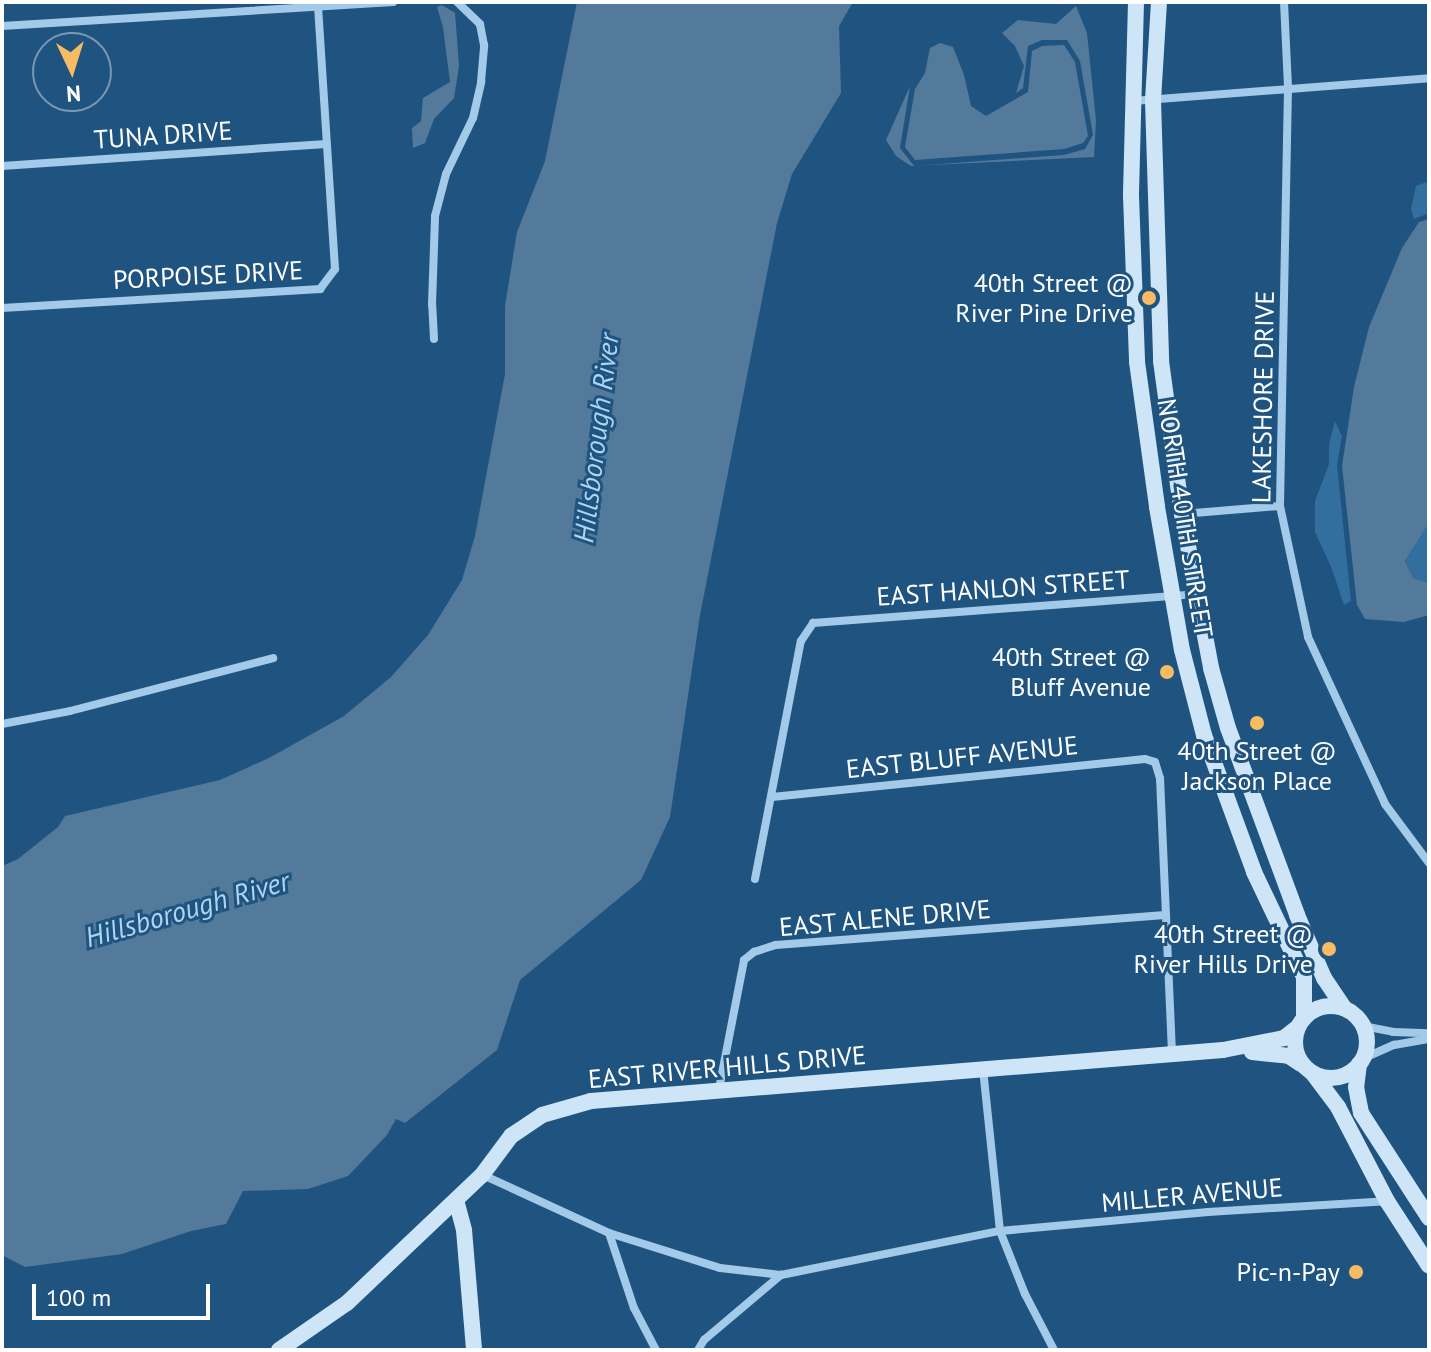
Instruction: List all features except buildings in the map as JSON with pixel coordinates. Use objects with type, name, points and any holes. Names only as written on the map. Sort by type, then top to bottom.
[{"type":"main road","name":"NORTH 40TH STREET","points":[[1136,2],[1132,101],[1137,362],[1172,595],[1182,650],[1216,776],[1254,872],[1304,977],[1301,1022]]},
{"type":"main road","name":"NORTH 40TH STREET","points":[[1159,2],[1153,101],[1161,361],[1182,514],[1211,668],[1228,728],[1297,915],[1324,978],[1345,1009]]},
{"type":"main road","points":[[1137,362],[1161,361]]},
{"type":"main road","points":[[1426,1208],[1361,1113],[1356,1087],[1367,1047],[1363,1026],[1345,1009],[1325,1006],[1301,1022],[1294,1045],[1307,1069],[1342,1114],[1387,1201],[1429,1266]]},
{"type":"main road","name":"EAST RIVER HILLS DRIVE","points":[[279,1350],[347,1303],[482,1175],[511,1136],[542,1115],[591,1101],[1223,1050],[1284,1038],[1301,1022]]},
{"type":"main road","name":"EAST RIVER HILLS DRIVE","points":[[1223,1050],[1272,1053],[1307,1069]]},
{"type":"main road","points":[[1307,1069],[1337,1078],[1361,1062]]},
{"type":"main road","points":[[456,1200],[464,1230],[474,1350]]},
{"type":"street","points":[[2,26],[393,2]]},
{"type":"street","points":[[434,339],[435,216],[446,174],[473,118],[481,82],[484,45],[480,24],[457,2]]},
{"type":"street","name":"LAKESHORE DRIVE","points":[[1284,2],[1288,88],[1280,506],[1308,637],[1385,804],[1429,863]]},
{"type":"street","name":"PORPOISE DRIVE","points":[[2,308],[320,289],[335,269],[318,5]]},
{"type":"street","points":[[1132,101],[1429,78]]},
{"type":"street","name":"TUNA DRIVE","points":[[2,166],[326,144]]},
{"type":"street","points":[[1182,514],[1280,506]]},
{"type":"street","name":"EAST HANLON STREET","points":[[772,797],[801,641],[813,623],[1197,594]]},
{"type":"street","points":[[2,724],[70,711],[273,658]]},
{"type":"street","name":"EAST BLUFF AVENUE","points":[[772,797],[1145,759],[1155,762],[1160,778],[1165,915]]},
{"type":"street","points":[[755,879],[772,797]]},
{"type":"street","points":[[1165,915],[1172,1054]]},
{"type":"street","name":"EAST ALENE DRIVE","points":[[719,1089],[744,960],[754,952],[776,945],[1165,915]]},
{"type":"street","points":[[1363,1026],[1429,1036]]},
{"type":"street","points":[[1361,1062],[1394,1045],[1429,1036]]},
{"type":"street","points":[[983,1068],[1000,1231],[1025,1294],[1054,1350]]},
{"type":"street","points":[[482,1175],[609,1233],[720,1268],[781,1275]]},
{"type":"street","name":"MILLER AVENUE","points":[[781,1275],[1000,1231],[1208,1212],[1387,1201]]},
{"type":"street","points":[[609,1233],[634,1308],[656,1350]]},
{"type":"street","points":[[698,1350],[704,1340],[781,1275]]},
{"type":"shaded area","points":[[1429,181],[1429,213],[1414,219],[1411,209],[1416,186]]},
{"type":"shaded area","points":[[1335,421],[1342,436],[1337,465],[1351,601],[1344,605],[1315,532],[1315,501],[1329,464],[1329,444]]},
{"type":"shaded area","points":[[1429,523],[1429,583],[1413,578],[1405,561]]},
{"type":"water","name":"Hillsborough River","points":[[577,2],[853,2],[839,26],[841,93],[792,174],[777,223],[700,615],[670,817],[641,880],[520,980],[497,1050],[405,1123],[396,1119],[387,1135],[348,1176],[308,1189],[243,1191],[226,1224],[191,1231],[122,1254],[25,1267],[2,1255],[2,866],[18,859],[58,827],[65,816],[220,780],[269,758],[344,716],[391,677],[428,635],[462,580],[475,536],[505,374],[505,306],[517,232],[545,161]]},
{"type":"water","points":[[442,5],[455,13],[459,66],[454,98],[434,119],[425,143],[413,148],[412,128],[421,121],[423,98],[450,82],[443,27],[437,7]]},
{"type":"water","points":[[1076,6],[1087,33],[1096,120],[1094,157],[920,166],[1064,155],[1085,149],[1093,135],[1080,61],[1067,40],[1042,40],[1028,46],[1023,88],[1016,93],[1024,66],[1015,46],[1002,33],[1018,20],[1056,24]]},
{"type":"water","points":[[940,43],[953,47],[971,106],[986,116],[1028,92],[1032,51],[1042,46],[1064,45],[1075,62],[1088,136],[1083,143],[1064,149],[915,160],[905,147],[915,89],[925,73],[930,48]]},
{"type":"water","points":[[910,86],[900,148],[914,166],[896,156],[886,140]]},
{"type":"water","points":[[1429,219],[1429,523],[1405,561],[1413,578],[1429,583],[1429,615],[1404,622],[1365,619],[1357,605],[1342,466],[1354,387],[1369,327],[1402,248],[1419,222]]},
{"type":"place","name":"40th Street @ River Pine Drive","points":[[1149,298]]},
{"type":"place","name":"40th Street @ Bluff Avenue","points":[[1167,672]]},
{"type":"place","name":"40th Street @ Jackson Place","points":[[1257,723]]},
{"type":"place","name":"40th Street @ River Hills Drive","points":[[1329,949]]},
{"type":"place","name":"Pic-n-Pay","points":[[1356,1272]]}]
